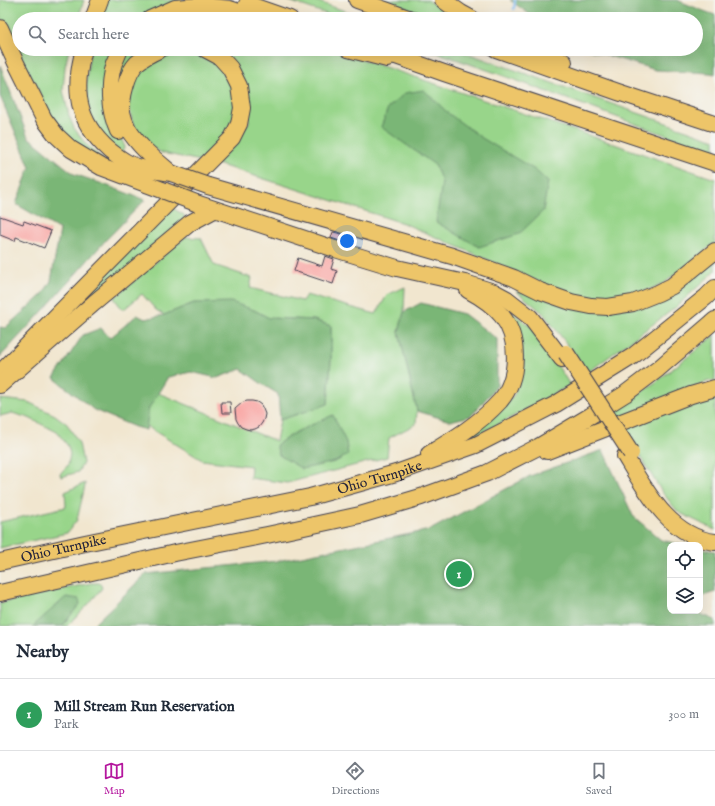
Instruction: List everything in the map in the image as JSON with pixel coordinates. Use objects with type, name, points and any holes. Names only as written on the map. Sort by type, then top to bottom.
[{"type":"highway","points":[[87,12],[91,0]]},
{"type":"highway","points":[[96,12],[100,0]]},
{"type":"highway","points":[[236,0],[270,12]]},
{"type":"highway","points":[[357,0],[391,12]]},
{"type":"highway","points":[[443,0],[460,12]]},
{"type":"highway","points":[[166,12],[175,8],[202,6],[230,9],[239,12]]},
{"type":"highway","points":[[0,28],[12,54]]},
{"type":"highway","points":[[13,56],[44,119],[56,135],[72,149],[101,167],[214,210],[335,249],[397,268],[481,287],[494,292],[507,299],[530,317],[564,356]]},
{"type":"highway","points":[[74,56],[71,70],[71,98],[76,120],[88,140],[97,151],[108,160],[148,185]]},
{"type":"highway","points":[[82,56],[78,89],[82,111],[88,126],[99,141],[124,161],[136,167],[171,173]]},
{"type":"highway","points":[[117,56],[110,85],[111,109],[117,130],[135,154],[143,161],[208,186],[452,256],[514,278],[540,291],[571,302],[591,306],[608,307],[633,303],[658,293],[672,286],[715,251]]},
{"type":"highway","points":[[147,56],[136,64],[128,77],[123,94],[122,112],[128,128],[137,142],[171,173]]},
{"type":"highway","points":[[0,373],[232,138],[238,124],[242,108],[239,86],[230,68],[218,56]]},
{"type":"highway","points":[[374,56],[444,73]]},
{"type":"highway","points":[[396,56],[715,164]]},
{"type":"highway","points":[[516,56],[715,124]]},
{"type":"highway","points":[[550,56],[584,70],[618,92]]},
{"type":"highway","points":[[0,385],[94,303],[190,223],[214,210]]},
{"type":"highway","points":[[452,256],[481,278],[513,294],[538,317],[628,454],[672,512],[698,529],[715,535]]},
{"type":"highway","points":[[396,473],[456,438],[486,415],[501,400],[512,380],[515,364],[515,346],[510,331],[502,317],[491,305],[479,296],[449,280]]},
{"type":"highway","name":"Ohio Turnpike","points":[[0,562],[310,497],[396,473],[476,445],[556,404],[633,356],[715,288]]},
{"type":"highway","name":"Ohio Turnpike","points":[[0,593],[175,553],[360,515],[421,497],[487,473],[544,443],[625,394],[658,369],[715,320]]},
{"type":"highway","points":[[487,473],[498,471],[560,445],[691,395],[715,388]]},
{"type":"highway","points":[[628,454],[646,491],[670,521],[687,533],[706,541],[715,542]]},
{"type":"green space","points":[[0,0],[84,0],[80,12],[12,12],[12,39],[0,16]]},
{"type":"green space","points":[[106,0],[217,0],[172,12],[102,12]]},
{"type":"green space","points":[[286,0],[313,0],[348,12],[321,12]]},
{"type":"green space","points":[[384,0],[428,0],[445,12],[418,12]]},
{"type":"green space","points":[[510,0],[677,0],[715,15],[715,74],[656,70],[609,56],[703,56],[703,12],[526,12]]},
{"type":"green space","points":[[21,56],[67,56],[63,90],[69,116],[74,128],[85,143],[105,161],[85,154],[57,127]]},
{"type":"green space","points":[[89,56],[116,56],[121,138],[125,147],[121,153],[105,140],[84,103]]},
{"type":"green space","points":[[122,56],[143,56],[116,107],[118,68]]},
{"type":"green space","points":[[156,56],[213,56],[238,95],[230,131],[201,161],[162,153],[153,148],[143,140],[133,124],[128,105],[137,73]]},
{"type":"green space","points":[[224,56],[352,56],[715,179],[715,243],[663,284],[630,297],[592,301],[558,290],[403,223],[214,163],[229,150],[249,122],[248,91]]},
{"type":"green space","points":[[447,56],[475,56],[715,140],[715,153]]},
{"type":"green space","points":[[0,65],[28,137],[74,174],[145,200],[105,241],[0,357],[0,327],[5,328],[43,294],[51,281],[60,230],[16,204],[30,167],[0,96]]},
{"type":"green space","points":[[424,90],[449,114],[482,138],[535,170],[548,182],[543,211],[519,234],[479,247],[436,222],[442,182],[435,165],[381,127],[388,108],[405,93]]},
{"type":"green space","points":[[171,207],[184,215],[185,218],[40,346],[139,237]]},
{"type":"green space","points":[[185,237],[201,238],[214,265],[252,278],[250,288],[302,301],[306,295],[376,314],[387,295],[405,287],[404,312],[399,332],[417,411],[416,424],[389,438],[387,457],[287,483],[250,478],[251,466],[202,460],[95,395],[104,371],[276,441],[280,420],[328,404],[331,359],[331,326],[314,320],[269,318],[254,310],[194,303],[164,315],[156,310],[142,294],[123,310],[114,298]]},
{"type":"green space","points":[[715,257],[715,271],[675,308],[587,373],[543,313],[516,291],[568,304],[633,308]]},
{"type":"green space","points":[[231,302],[254,310],[269,318],[314,320],[331,326],[331,359],[328,404],[280,420],[278,394],[241,369],[217,378],[191,372],[168,377],[149,408],[146,430],[94,410],[54,378],[83,335],[101,328],[110,338],[137,315],[145,319],[164,315],[194,303]]},
{"type":"green space","points":[[421,303],[464,314],[497,339],[497,386],[471,416],[450,421],[417,411],[399,332],[404,312]]},
{"type":"green space","points":[[501,304],[534,329],[570,385],[501,423],[462,441],[497,414],[514,395],[520,376],[523,360],[520,341]]},
{"type":"green space","points":[[715,335],[715,381],[709,381],[617,419],[612,411],[656,382]]},
{"type":"green space","points":[[715,392],[715,530],[678,512],[662,492],[623,429]]},
{"type":"green space","points":[[0,399],[28,402],[55,415],[67,424],[79,443],[83,463],[78,472],[61,477],[60,474],[68,465],[70,454],[68,446],[57,432],[29,418],[12,413],[0,416]]},
{"type":"green space","points":[[333,415],[346,442],[348,455],[335,462],[302,469],[279,455],[276,445],[296,432]]},
{"type":"green space","points":[[603,450],[633,516],[661,540],[670,542],[667,542],[667,614],[700,614],[715,620],[715,626],[92,626],[146,574],[277,561],[430,530],[530,476]]},
{"type":"green space","points":[[85,483],[77,520],[67,533],[0,548],[0,522],[66,507],[65,492]]},
{"type":"green space","points":[[703,549],[715,551],[715,592],[703,596]]},
{"type":"green space","points":[[91,583],[100,583],[102,588],[67,626],[0,626],[0,603]]},
{"type":"green space","points":[[66,597],[79,599],[80,604],[62,626],[33,626]]},
{"type":"building","points":[[0,216],[23,224],[24,221],[51,231],[44,248],[16,237],[15,241],[0,235]]},
{"type":"building","points":[[333,232],[342,234],[340,241],[331,238]]},
{"type":"building","points":[[325,256],[334,259],[331,269],[337,271],[333,284],[294,271],[298,258],[322,266]]},
{"type":"building","points":[[221,402],[230,402],[231,413],[222,413]]},
{"type":"building","points":[[243,402],[257,402],[261,405],[265,414],[259,427],[250,430],[241,427],[236,419],[235,409]]},
{"type":"waterway","points":[[514,9],[515,0]]},
{"type":"place","name":"Mill Stream Run Reservation","points":[[459,574]]}]
